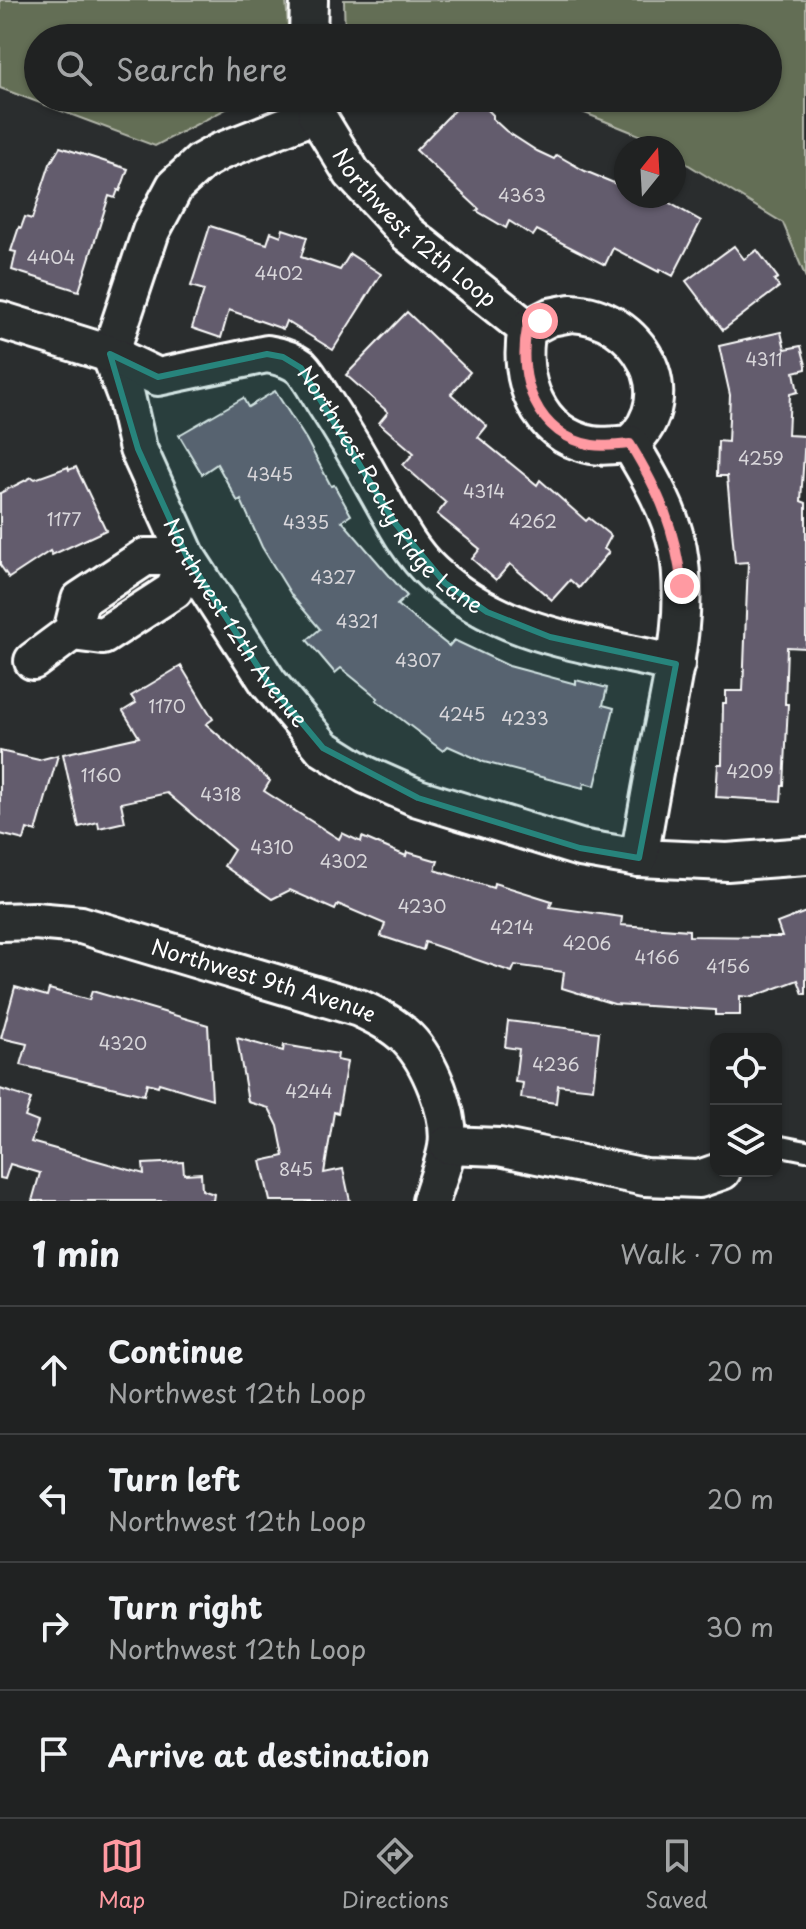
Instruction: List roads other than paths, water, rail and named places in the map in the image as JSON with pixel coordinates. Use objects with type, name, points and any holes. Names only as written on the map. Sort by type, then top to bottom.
[{"type":"street","points":[[308,24],[309,0]]},
{"type":"street","points":[[110,354],[151,231],[175,186],[201,162],[302,112]]},
{"type":"street","name":"Northwest 12th Loop","points":[[318,112],[352,173],[408,234],[527,329]]},
{"type":"street","points":[[584,313],[607,321],[626,333],[648,363],[654,385],[653,410],[641,434],[630,444],[591,445],[566,434],[544,417],[534,404],[525,374],[527,329],[550,317],[584,313]]},
{"type":"street","name":"Northwest Rocky Ridge Lane","points":[[0,320],[110,354],[158,377],[267,354],[283,357],[301,368],[345,432],[395,523],[421,560],[445,583],[487,612],[511,624],[550,637],[676,664]]},
{"type":"street","name":"Northwest 12th Avenue","points":[[110,354],[126,396],[138,449],[187,557],[288,709],[323,748],[345,764],[418,798],[580,848],[639,858],[727,862],[806,856]]},
{"type":"street","points":[[630,444],[655,486],[677,547],[682,586],[676,664],[639,858]]},
{"type":"street","points":[[33,661],[72,632],[103,636],[174,590],[187,557]]},
{"type":"street","name":"Northwest 9th Avenue","points":[[0,922],[81,925],[359,1008],[385,1021],[406,1037],[425,1065],[445,1114],[448,1145]]},
{"type":"street","points":[[431,1201],[448,1145],[499,1147],[645,1177],[699,1179],[710,1175]]},
{"type":"lane","points":[[782,1146],[806,1151]]}]
